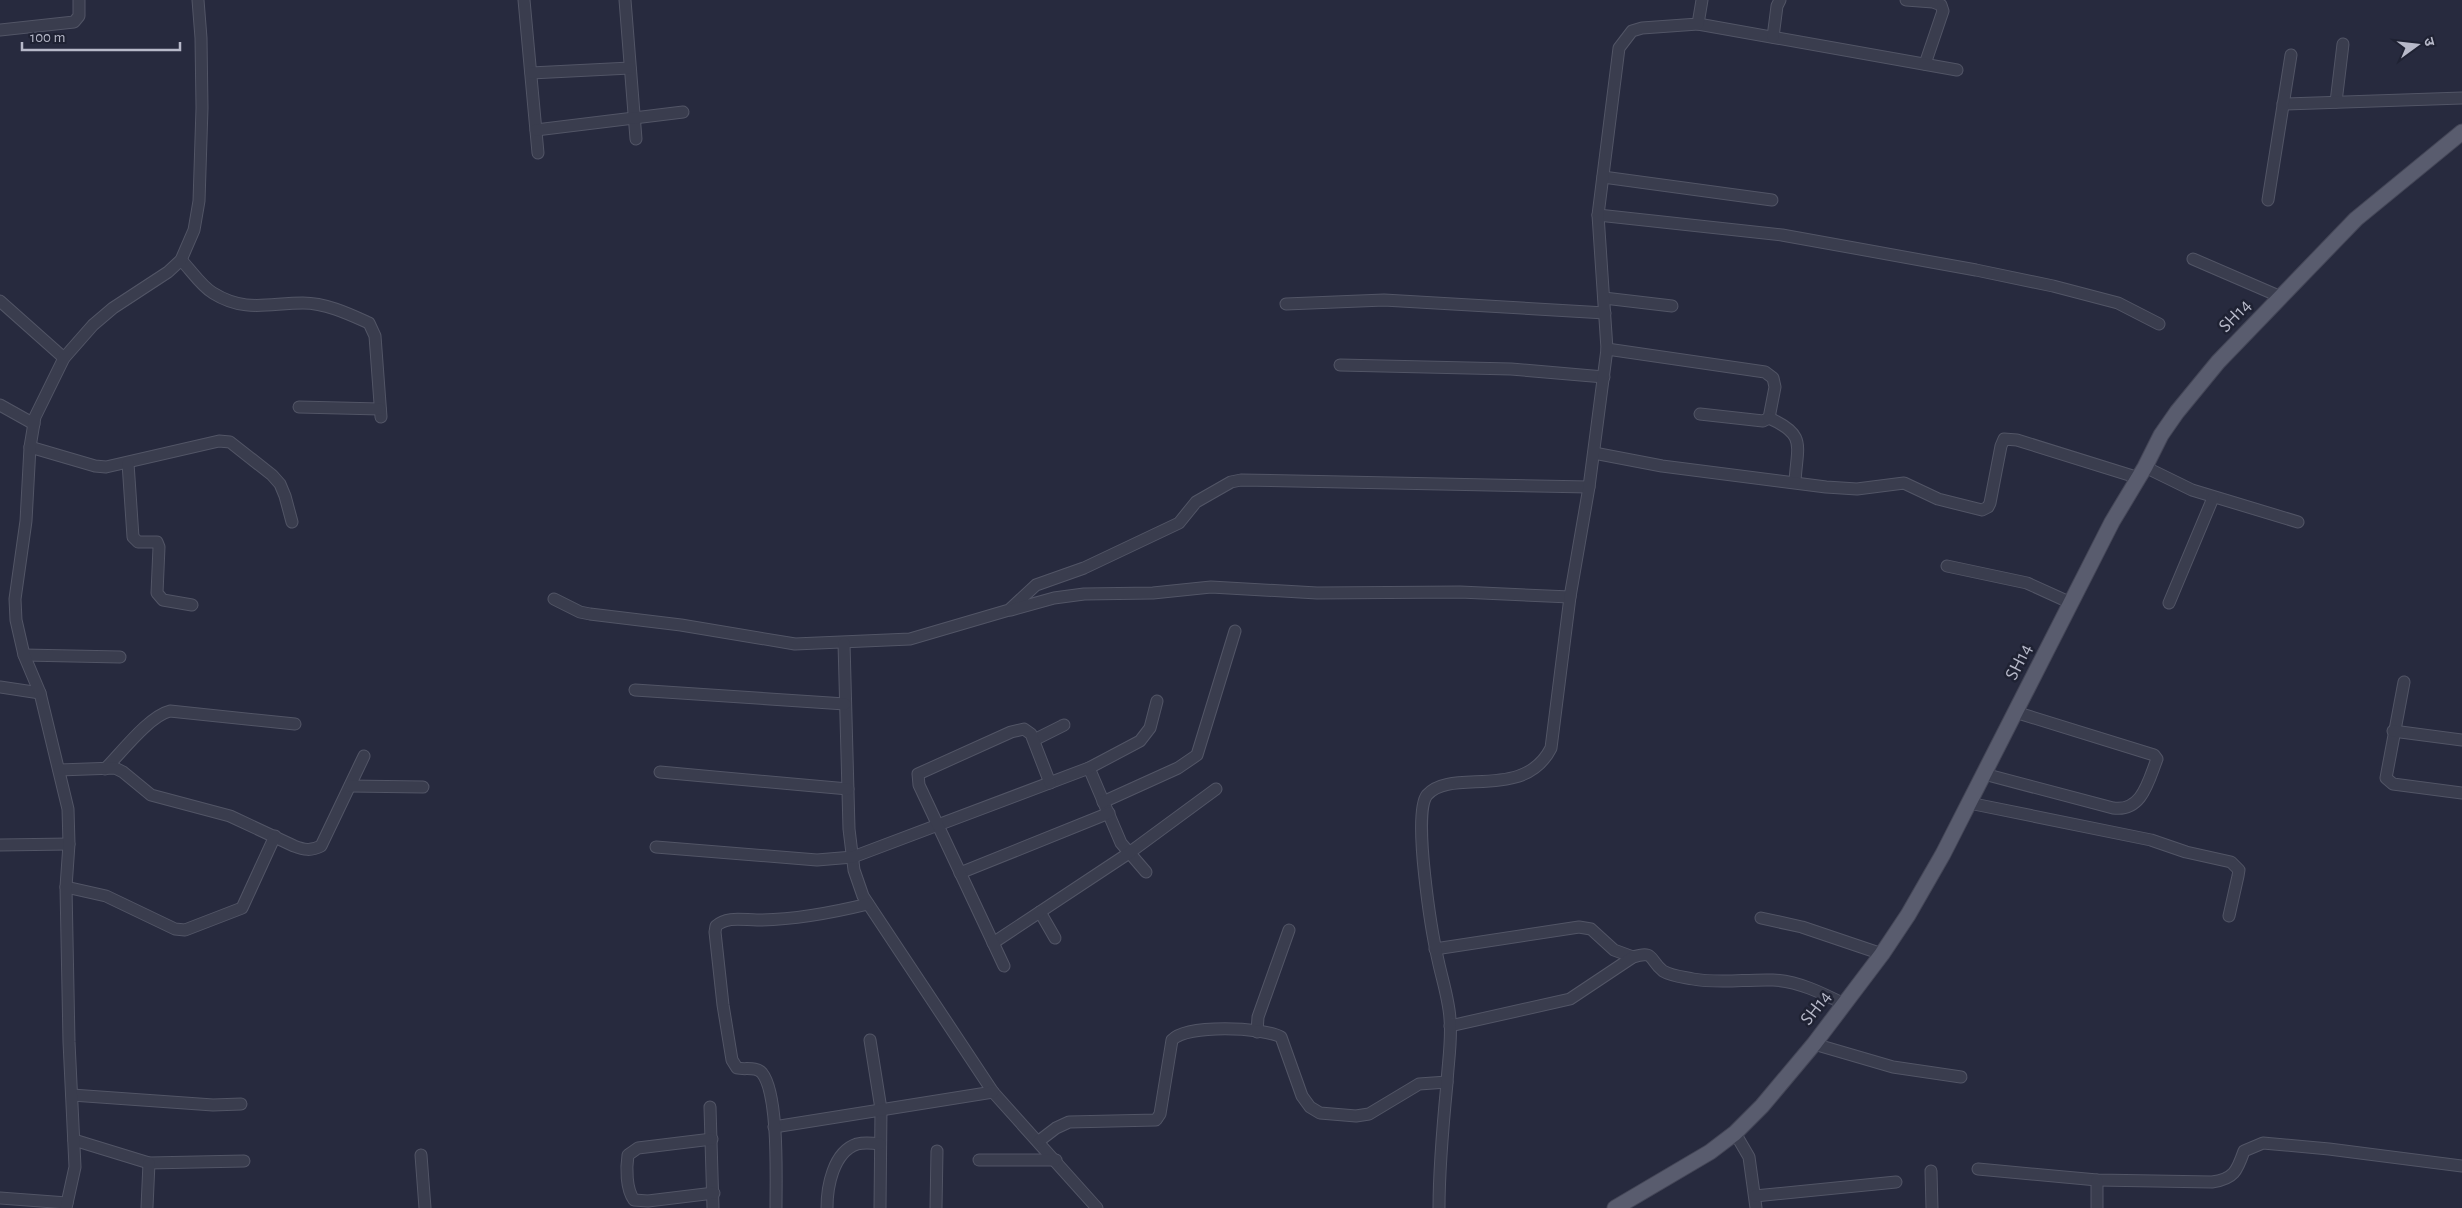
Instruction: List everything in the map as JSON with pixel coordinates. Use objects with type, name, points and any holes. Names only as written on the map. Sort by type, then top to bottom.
[{"type":"main road","name":"SH14","points":[[1622,1206],[1710,1152],[1735,1133],[1762,1106],[1814,1044],[1882,954],[1917,900],[1984,774],[2112,522],[2142,472],[2161,434],[2177,412],[2218,362],[2356,220],[2462,132]]},
{"type":"street","points":[[0,30],[74,22],[79,16],[79,0]]},
{"type":"street","points":[[0,1198],[67,1206],[75,1167],[66,887],[70,844],[67,801],[40,693],[24,656],[16,620],[15,599],[26,521],[30,446],[34,424],[64,358],[93,325],[168,272],[181,260],[194,230],[199,201],[202,108],[201,38],[198,0]]},
{"type":"street","points":[[524,0],[538,153]]},
{"type":"street","points":[[625,0],[636,139]]},
{"type":"street","points":[[1698,24],[1702,0]]},
{"type":"street","points":[[1772,37],[1777,6],[1780,0]]},
{"type":"street","points":[[1906,0],[1933,2],[1941,5],[1944,11],[1925,64]]},
{"type":"street","points":[[1439,1208],[1451,1047],[1450,1026],[1424,881],[1423,811],[1426,797],[1436,788],[1499,780],[1534,770],[1545,759],[1551,748],[1570,597],[1589,487],[1607,349],[1598,215],[1619,48],[1632,31],[1642,28],[1698,24],[1957,70]]},
{"type":"street","points":[[2336,102],[2343,44]]},
{"type":"street","points":[[2268,200],[2291,55]]},
{"type":"street","points":[[531,72],[630,68]]},
{"type":"street","points":[[2284,104],[2462,98]]},
{"type":"street","points":[[536,130],[683,112]]},
{"type":"street","points":[[1603,178],[1772,200]]},
{"type":"street","points":[[1598,215],[1782,235],[1976,270],[2053,286],[2118,304],[2159,324]]},
{"type":"street","points":[[2193,259],[2281,297]]},
{"type":"street","points":[[181,260],[211,292],[241,305],[270,307],[304,303],[326,307],[369,323],[375,336],[380,413],[299,407]]},
{"type":"street","points":[[1604,298],[1672,306]]},
{"type":"street","points":[[1286,304],[1384,300],[1605,313]]},
{"type":"street","points":[[0,301],[64,358]]},
{"type":"street","points":[[1607,349],[1770,374],[1774,378],[1775,387],[1769,418]]},
{"type":"street","points":[[1340,365],[1511,369],[1604,377]]},
{"type":"street","points":[[0,405],[34,424]]},
{"type":"street","points":[[1700,414],[1756,421],[1763,421],[1769,418]]},
{"type":"street","points":[[1769,418],[1787,426],[1793,431],[1797,440],[1795,482]]},
{"type":"street","points":[[1594,453],[1662,466],[1857,489],[1904,483],[1938,500],[1982,510],[1988,508],[1990,502],[2000,446],[2004,439],[2009,438],[2142,472],[2214,498],[2298,522]]},
{"type":"street","points":[[30,446],[95,466],[106,466],[128,463],[218,441],[230,442],[272,475],[280,484],[292,522]]},
{"type":"street","points":[[128,463],[133,537],[138,542],[157,542],[159,547],[157,593],[163,600],[192,605]]},
{"type":"street","points":[[1009,610],[1036,585],[1084,568],[1179,523],[1196,502],[1230,482],[1250,480],[1427,482],[1589,487]]},
{"type":"street","points":[[2170,603],[2214,498]]},
{"type":"street","points":[[1947,566],[2027,583],[2071,603]]},
{"type":"street","points":[[554,599],[580,612],[590,614],[681,625],[795,644],[910,640],[1054,598],[1084,594],[1152,593],[1211,587],[1317,593],[1460,592],[1570,597]]},
{"type":"street","points":[[1104,802],[1178,768],[1197,755],[1235,631]]},
{"type":"street","points":[[844,643],[852,857],[854,870],[868,904],[993,1092],[1039,1141],[1097,1208]]},
{"type":"street","points":[[24,656],[120,658]]},
{"type":"street","points":[[2404,682],[2386,772],[2389,783],[2462,793]]},
{"type":"street","points":[[0,688],[40,693]]},
{"type":"street","points":[[635,690],[845,704]]},
{"type":"street","points":[[656,847],[817,860],[852,857],[1088,768],[1134,745],[1146,735],[1157,701]]},
{"type":"street","points":[[105,769],[154,720],[163,713],[170,711],[295,724]]},
{"type":"street","points":[[1984,774],[2123,810],[2134,805],[2142,795],[2157,760],[2154,754],[2015,712]]},
{"type":"street","points":[[1034,740],[1064,725]]},
{"type":"street","points":[[1004,966],[917,778],[920,772],[1019,729],[1029,730],[1050,783]]},
{"type":"street","points":[[2394,731],[2462,740]]},
{"type":"street","points":[[59,770],[105,769],[124,772],[151,795],[230,816],[299,848],[314,850],[321,846],[364,756]]},
{"type":"street","points":[[1088,768],[1122,843],[1146,872]]},
{"type":"street","points":[[660,772],[848,789]]},
{"type":"street","points":[[350,786],[423,787]]},
{"type":"street","points":[[993,943],[1129,853],[1216,789]]},
{"type":"street","points":[[1969,803],[2151,840],[2186,852],[2231,862],[2238,870],[2238,876],[2229,916]]},
{"type":"street","points":[[960,873],[1108,813]]},
{"type":"street","points":[[66,887],[106,896],[167,927],[185,930],[242,908],[275,836]]},
{"type":"street","points":[[0,845],[70,844]]},
{"type":"street","points":[[776,1208],[772,1100],[762,1073],[754,1068],[737,1068],[732,1060],[723,1005],[715,932],[716,926],[727,920],[801,917],[868,904]]},
{"type":"street","points":[[1040,912],[1055,938]]},
{"type":"street","points":[[1761,918],[1802,927],[1882,954]]},
{"type":"street","points":[[1435,949],[1579,927],[1591,929],[1614,950],[1633,957]]},
{"type":"street","points":[[1256,1032],[1258,1017],[1289,930]]},
{"type":"street","points":[[1450,1026],[1570,999],[1633,957],[1644,954],[1651,955],[1665,972],[1675,976],[1720,982],[1775,980],[1806,986],[1844,1004]]},
{"type":"street","points":[[1039,1141],[1069,1122],[1156,1120],[1160,1114],[1172,1040],[1184,1032],[1222,1030],[1274,1033],[1281,1037],[1302,1096],[1310,1108],[1320,1113],[1356,1116],[1369,1114],[1419,1084],[1447,1082]]},
{"type":"street","points":[[870,1040],[881,1108],[880,1208]]},
{"type":"street","points":[[1814,1044],[1893,1067],[1961,1077]]},
{"type":"street","points":[[774,1127],[881,1108],[993,1092]]},
{"type":"street","points":[[72,1095],[213,1105],[241,1104]]},
{"type":"street","points":[[710,1107],[713,1208]]},
{"type":"street","points":[[1735,1133],[1749,1157],[1756,1208]]},
{"type":"street","points":[[712,1139],[646,1146],[628,1155],[627,1163],[631,1196],[634,1200],[654,1204],[714,1193]]},
{"type":"street","points":[[74,1140],[149,1163],[244,1161]]},
{"type":"street","points":[[1978,1169],[2097,1180],[2225,1180],[2233,1175],[2244,1151],[2263,1143],[2329,1149],[2462,1166]]},
{"type":"street","points":[[827,1208],[827,1187],[839,1162],[848,1150],[856,1144],[880,1144]]},
{"type":"street","points":[[936,1208],[937,1151]]},
{"type":"street","points":[[421,1155],[425,1208]]},
{"type":"street","points":[[979,1160],[1056,1160]]},
{"type":"street","points":[[147,1208],[149,1163]]},
{"type":"street","points":[[1931,1171],[1932,1208]]},
{"type":"street","points":[[2097,1180],[2097,1208]]},
{"type":"street","points":[[1755,1196],[1896,1182]]}]
